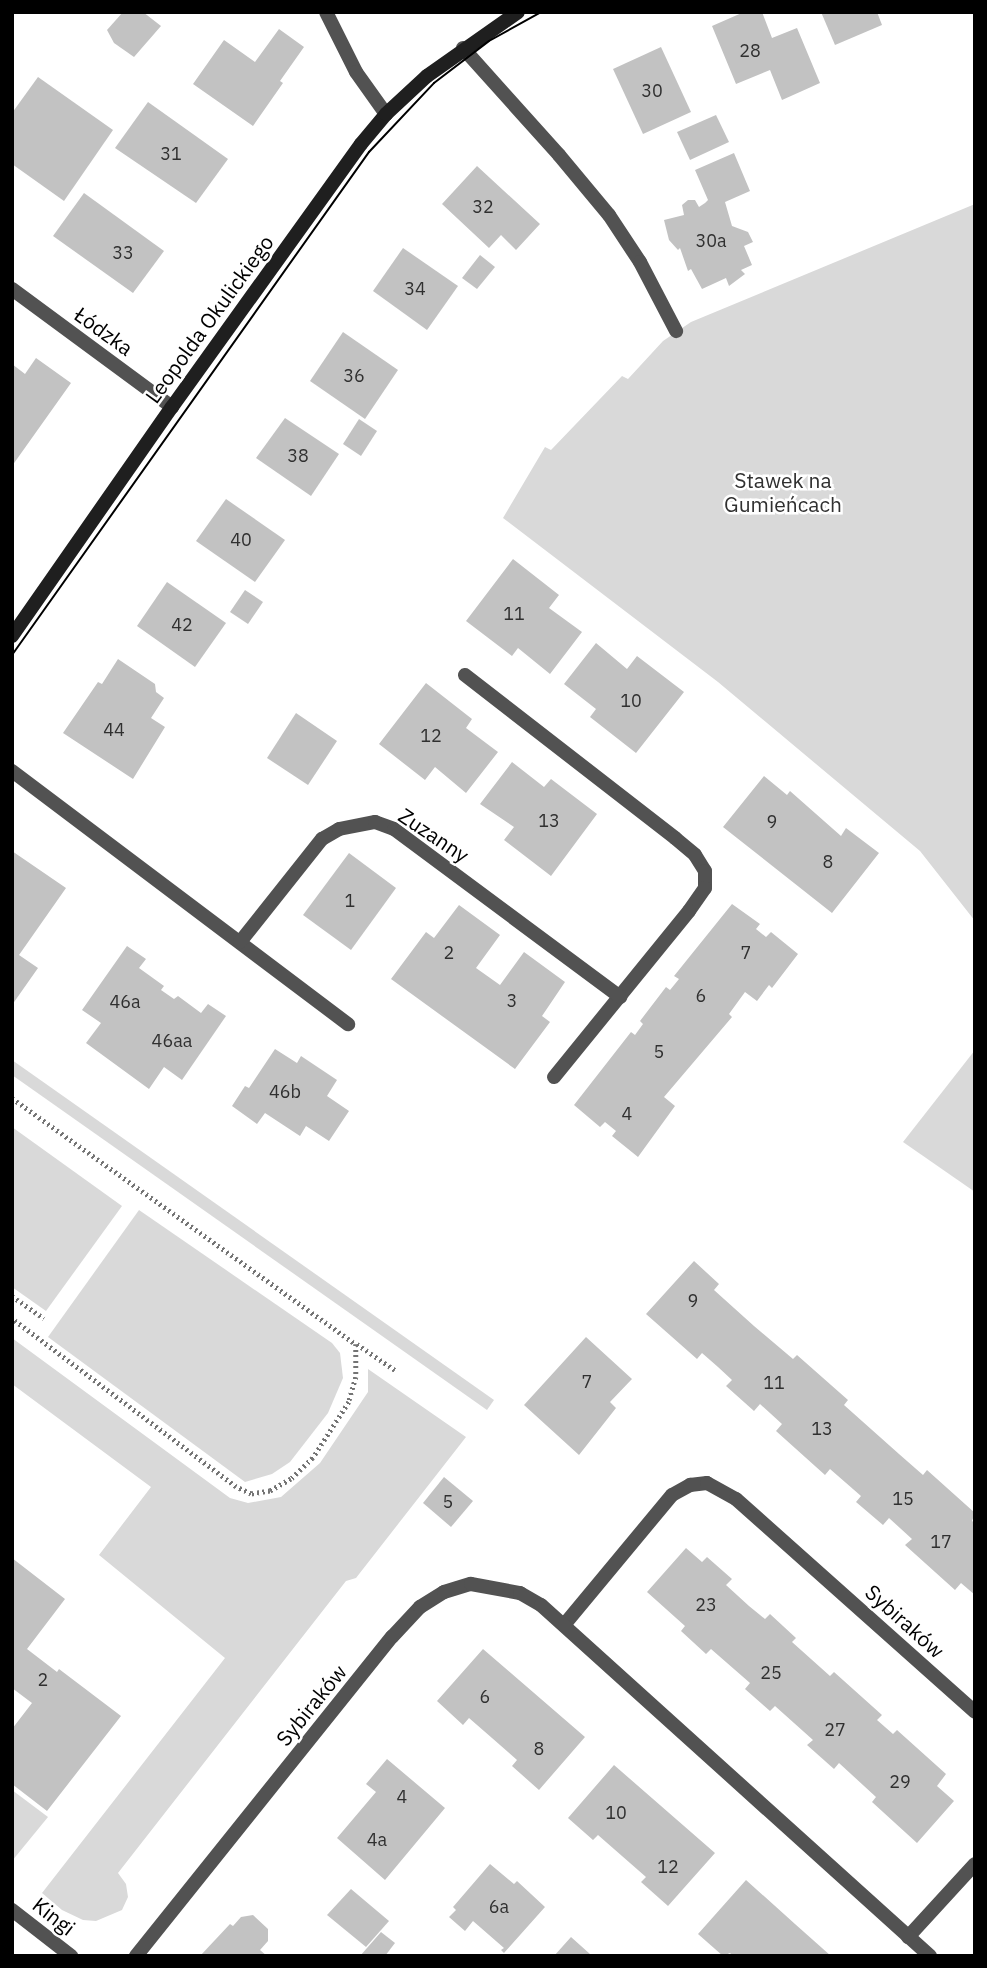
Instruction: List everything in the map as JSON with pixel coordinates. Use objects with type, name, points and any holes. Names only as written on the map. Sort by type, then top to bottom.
[{"type":"street","points":[[326,12],[356,72],[386,114]]},
{"type":"street","name":"Leopolda Okulickiego","points":[[12,636],[335,179],[386,114],[427,76],[463,48],[518,12]]},
{"type":"street","points":[[463,48],[610,215],[640,262],[676,331]]},
{"type":"street","name":"Łódzka","points":[[12,289],[172,407]]},
{"type":"street","points":[[465,675],[675,838],[695,855],[705,871],[705,888],[690,911],[554,1077]]},
{"type":"street","points":[[12,771],[348,1024]]},
{"type":"street","name":"Zuzanny","points":[[240,942],[322,839],[339,829],[375,822],[394,830],[620,997]]},
{"type":"street","name":"Sybiraków","points":[[564,1625],[672,1495],[690,1485],[707,1483],[736,1499],[975,1712]]},
{"type":"street","name":"Sybiraków","points":[[136,1956],[419,1607],[444,1591],[471,1584],[520,1593],[564,1625],[930,1956]]},
{"type":"street","points":[[908,1937],[975,1864]]},
{"type":"street","name":"Kingi","points":[[12,1910],[71,1956]]},
{"type":"path","points":[[12,1098],[394,1370]]},
{"type":"path","points":[[12,1296],[44,1318]]},
{"type":"path","points":[[12,1319],[236,1488],[251,1494],[270,1491],[291,1479],[313,1458],[335,1427],[349,1402],[356,1377],[356,1344]]},
{"type":"green space","name":"Stawek na Gumieńcach","points":[[975,204],[975,921],[920,851],[718,682],[503,518],[545,447],[551,450],[622,376],[628,379],[663,341],[691,322]]},
{"type":"green space","points":[[975,1050],[975,1192],[903,1142]]},
{"type":"green space","points":[[12,1060],[494,1400],[487,1410],[12,1075]]},
{"type":"green space","points":[[12,1127],[122,1206],[46,1311],[12,1287]]},
{"type":"green space","points":[[139,1210],[332,1343],[340,1353],[343,1378],[328,1413],[290,1462],[272,1474],[245,1482],[48,1337]]},
{"type":"green space","points":[[12,1338],[230,1498],[248,1503],[281,1497],[320,1463],[368,1392],[368,1369],[466,1437],[356,1578],[346,1581],[118,1873],[126,1884],[128,1897],[122,1910],[96,1921],[83,1920],[62,1910],[42,1893],[225,1658],[99,1555],[151,1487],[12,1384]]},
{"type":"green space","points":[[12,1790],[48,1817],[12,1861]]},
{"type":"building","points":[[123,12],[143,12],[161,26],[134,57],[114,43],[107,30]]},
{"type":"building","points":[[744,12],[762,12],[772,38],[797,28],[820,83],[782,100],[770,70],[736,84],[712,26]]},
{"type":"building","points":[[821,12],[877,12],[882,25],[835,45]]},
{"type":"building","points":[[279,29],[304,47],[253,126],[193,84],[224,40],[255,62]]},
{"type":"building","points":[[661,47],[691,112],[643,134],[613,69]]},
{"type":"building","points":[[38,77],[113,130],[64,201],[12,164],[12,113]]},
{"type":"building","points":[[148,102],[228,159],[196,203],[115,148]]},
{"type":"building","points":[[716,115],[729,142],[690,160],[677,132]]},
{"type":"building","points":[[734,153],[750,191],[725,202],[732,226],[748,232],[753,242],[744,246],[752,265],[741,270],[745,274],[729,286],[726,278],[702,289],[691,269],[688,271],[680,248],[678,250],[669,240],[664,220],[684,215],[682,205],[688,200],[695,200],[699,207],[705,203],[708,200],[695,170]]},
{"type":"building","points":[[477,166],[540,224],[516,250],[501,235],[489,248],[442,204]]},
{"type":"building","points":[[84,193],[164,251],[133,293],[53,236]]},
{"type":"building","points":[[403,248],[458,286],[427,330],[373,291]]},
{"type":"building","points":[[480,255],[495,267],[477,289],[462,278]]},
{"type":"building","points":[[343,332],[398,370],[365,419],[310,381]]},
{"type":"building","points":[[36,358],[71,383],[12,466],[12,364],[25,374]]},
{"type":"building","points":[[285,418],[339,454],[311,496],[256,458]]},
{"type":"building","points":[[359,419],[377,431],[361,456],[343,444]]},
{"type":"building","points":[[226,499],[285,540],[255,582],[196,541]]},
{"type":"building","points":[[513,559],[559,595],[549,608],[582,632],[550,674],[518,648],[512,656],[466,621]]},
{"type":"building","points":[[167,582],[226,623],[195,667],[137,626]]},
{"type":"building","points":[[245,590],[263,602],[248,624],[230,612]]},
{"type":"building","points":[[596,643],[627,669],[637,656],[684,692],[636,753],[590,717],[596,709],[564,684]]},
{"type":"building","points":[[118,659],[155,684],[156,692],[164,698],[151,718],[165,727],[133,779],[63,733],[98,682],[102,684]]},
{"type":"building","points":[[426,683],[472,719],[466,728],[498,752],[466,793],[435,767],[425,780],[379,744]]},
{"type":"building","points":[[296,713],[337,741],[308,785],[267,758]]},
{"type":"building","points":[[512,762],[544,787],[551,779],[597,814],[551,876],[504,840],[514,827],[480,804]]},
{"type":"building","points":[[764,776],[787,795],[790,791],[841,836],[846,828],[879,853],[832,913],[723,827]]},
{"type":"building","points":[[12,851],[66,888],[19,955],[38,968],[12,1005]]},
{"type":"building","points":[[349,853],[396,888],[351,950],[303,915]]},
{"type":"building","points":[[732,904],[760,924],[756,929],[766,937],[771,932],[798,954],[772,988],[769,985],[757,1001],[745,992],[729,1014],[732,1017],[664,1097],[675,1106],[638,1157],[612,1136],[616,1131],[605,1122],[600,1127],[574,1105],[631,1032],[635,1035],[643,1024],[640,1021],[666,987],[670,990],[679,979],[674,976]]},
{"type":"building","points":[[459,905],[500,935],[476,968],[500,985],[524,952],[565,982],[542,1016],[550,1022],[515,1069],[391,979],[426,932],[434,938]]},
{"type":"building","points":[[127,946],[146,959],[139,968],[164,986],[161,990],[174,999],[178,996],[201,1013],[208,1004],[226,1016],[182,1080],[164,1067],[149,1089],[86,1043],[101,1023],[82,1010]]},
{"type":"building","points":[[275,1049],[297,1063],[301,1056],[337,1080],[327,1096],[349,1111],[329,1141],[306,1126],[300,1136],[265,1113],[257,1124],[232,1106],[245,1086],[249,1088]]},
{"type":"building","points":[[694,1261],[719,1284],[714,1290],[754,1326],[793,1359],[797,1355],[848,1400],[844,1405],[899,1454],[923,1475],[927,1470],[975,1513],[972,1521],[975,1523],[975,1595],[961,1583],[955,1590],[905,1545],[912,1539],[889,1518],[883,1525],[856,1502],[861,1496],[830,1469],[825,1475],[776,1431],[782,1424],[760,1404],[754,1411],[726,1386],[732,1380],[718,1367],[702,1353],[697,1359],[646,1314]]},
{"type":"building","points":[[586,1337],[632,1379],[610,1402],[616,1408],[579,1455],[524,1405]]},
{"type":"building","points":[[444,1477],[473,1501],[451,1527],[423,1503]]},
{"type":"building","points":[[686,1548],[702,1562],[707,1557],[732,1579],[726,1585],[749,1606],[765,1619],[770,1614],[796,1638],[792,1642],[830,1676],[834,1672],[882,1715],[877,1720],[893,1734],[897,1730],[946,1774],[937,1786],[954,1801],[917,1843],[872,1802],[876,1797],[839,1763],[834,1769],[807,1745],[813,1740],[775,1706],[770,1711],[745,1689],[750,1683],[711,1649],[706,1654],[681,1631],[685,1626],[647,1592]]},
{"type":"building","points":[[12,1558],[65,1599],[27,1649],[57,1672],[59,1669],[121,1716],[47,1811],[12,1784],[12,1729],[32,1703],[12,1688]]},
{"type":"building","points":[[483,1649],[585,1737],[539,1790],[512,1766],[517,1760],[492,1738],[469,1718],[463,1725],[437,1701]]},
{"type":"building","points":[[387,1759],[445,1808],[385,1880],[337,1838],[376,1792],[366,1784]]},
{"type":"building","points":[[614,1765],[715,1853],[668,1906],[641,1882],[646,1877],[598,1835],[593,1840],[568,1818]]},
{"type":"building","points":[[490,1864],[514,1884],[517,1881],[545,1907],[504,1953],[501,1950],[504,1948],[473,1921],[465,1931],[449,1917],[456,1910],[453,1907]]},
{"type":"building","points":[[746,1880],[831,1956],[733,1956],[730,1953],[723,1956],[698,1934]]},
{"type":"building","points":[[351,1889],[389,1921],[366,1947],[327,1915]]},
{"type":"building","points":[[253,1915],[268,1929],[268,1941],[260,1950],[267,1956],[200,1956],[230,1924],[233,1926],[241,1917]]},
{"type":"building","points":[[381,1932],[395,1943],[385,1956],[360,1956]]},
{"type":"building","points":[[571,1937],[590,1954],[593,1956],[554,1956]]},
{"type":"tram line","points":[[12,655],[369,152],[434,83],[489,41],[541,12]]}]
